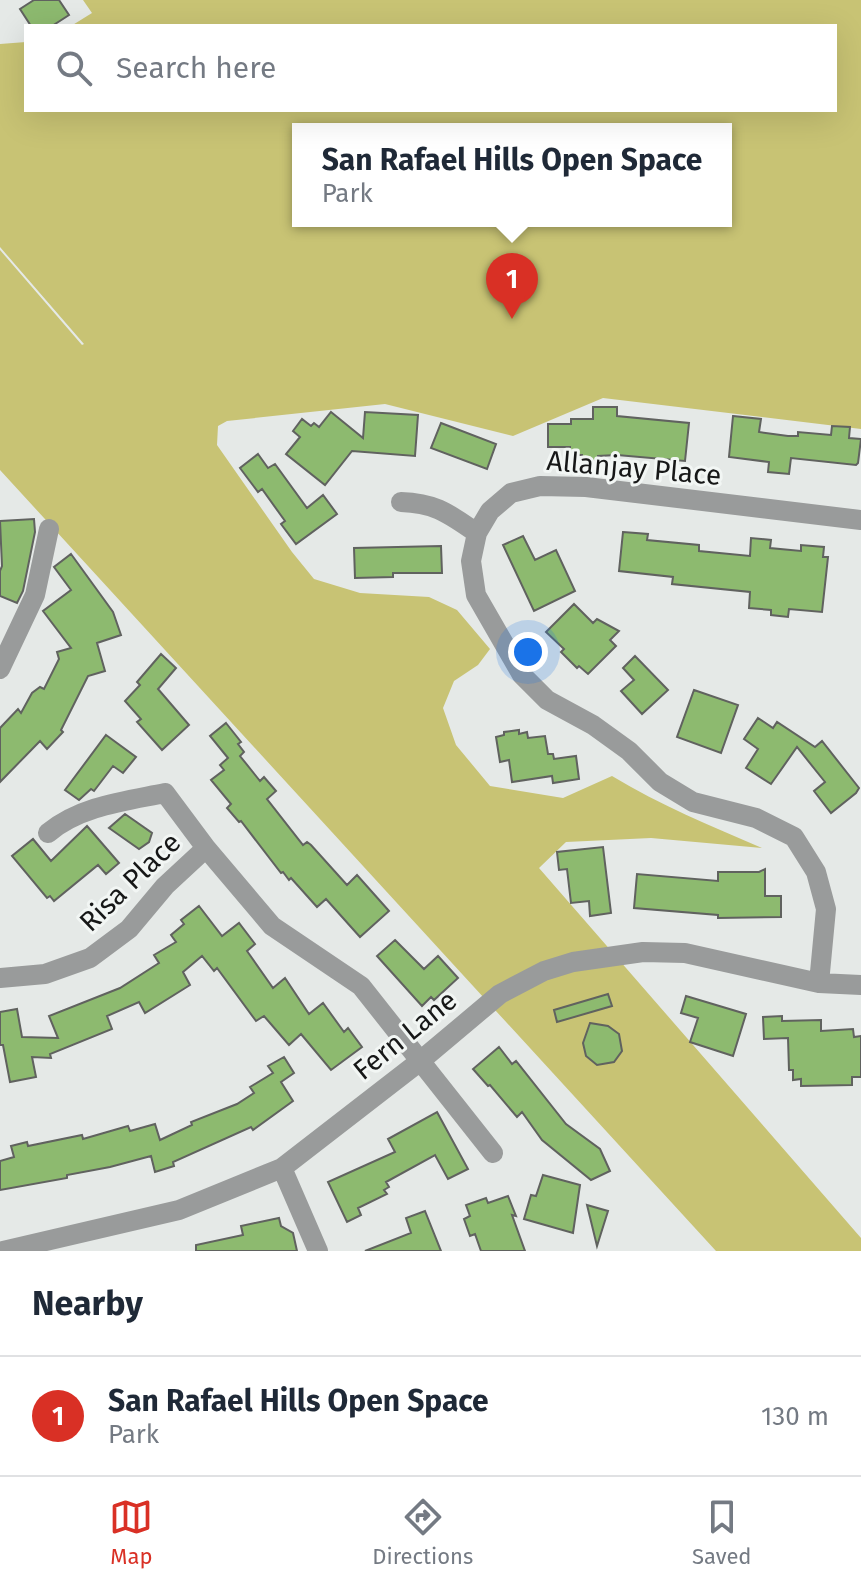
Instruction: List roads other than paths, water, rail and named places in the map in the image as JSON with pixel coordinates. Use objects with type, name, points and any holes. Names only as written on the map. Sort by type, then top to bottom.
[{"type":"street","name":"Allanjay Place","points":[[477,533],[490,511],[511,493],[540,486],[586,487],[861,520]]},
{"type":"street","points":[[401,502],[425,503],[442,509],[477,533],[471,561],[476,595],[522,675],[547,700],[593,725],[629,751],[660,782],[693,802],[756,818],[794,837],[816,872],[826,909],[819,983]]},
{"type":"street","points":[[2,664],[35,595],[49,529]]},
{"type":"street","points":[[48,833],[76,814],[165,793],[206,848],[272,926],[361,986],[493,1153]]},
{"type":"street","name":"Risa Place","points":[[0,978],[45,974],[90,958],[129,929],[165,886],[206,848]]},
{"type":"street","name":"Fern Lane","points":[[3,1251],[179,1210],[282,1168],[419,1062],[500,994],[544,971],[573,962],[643,952],[685,953],[819,983],[861,985]]},
{"type":"street","points":[[282,1168],[318,1251]]},
{"type":"place","name":"San Rafael Hills Open Space","points":[[512,319]]}]
